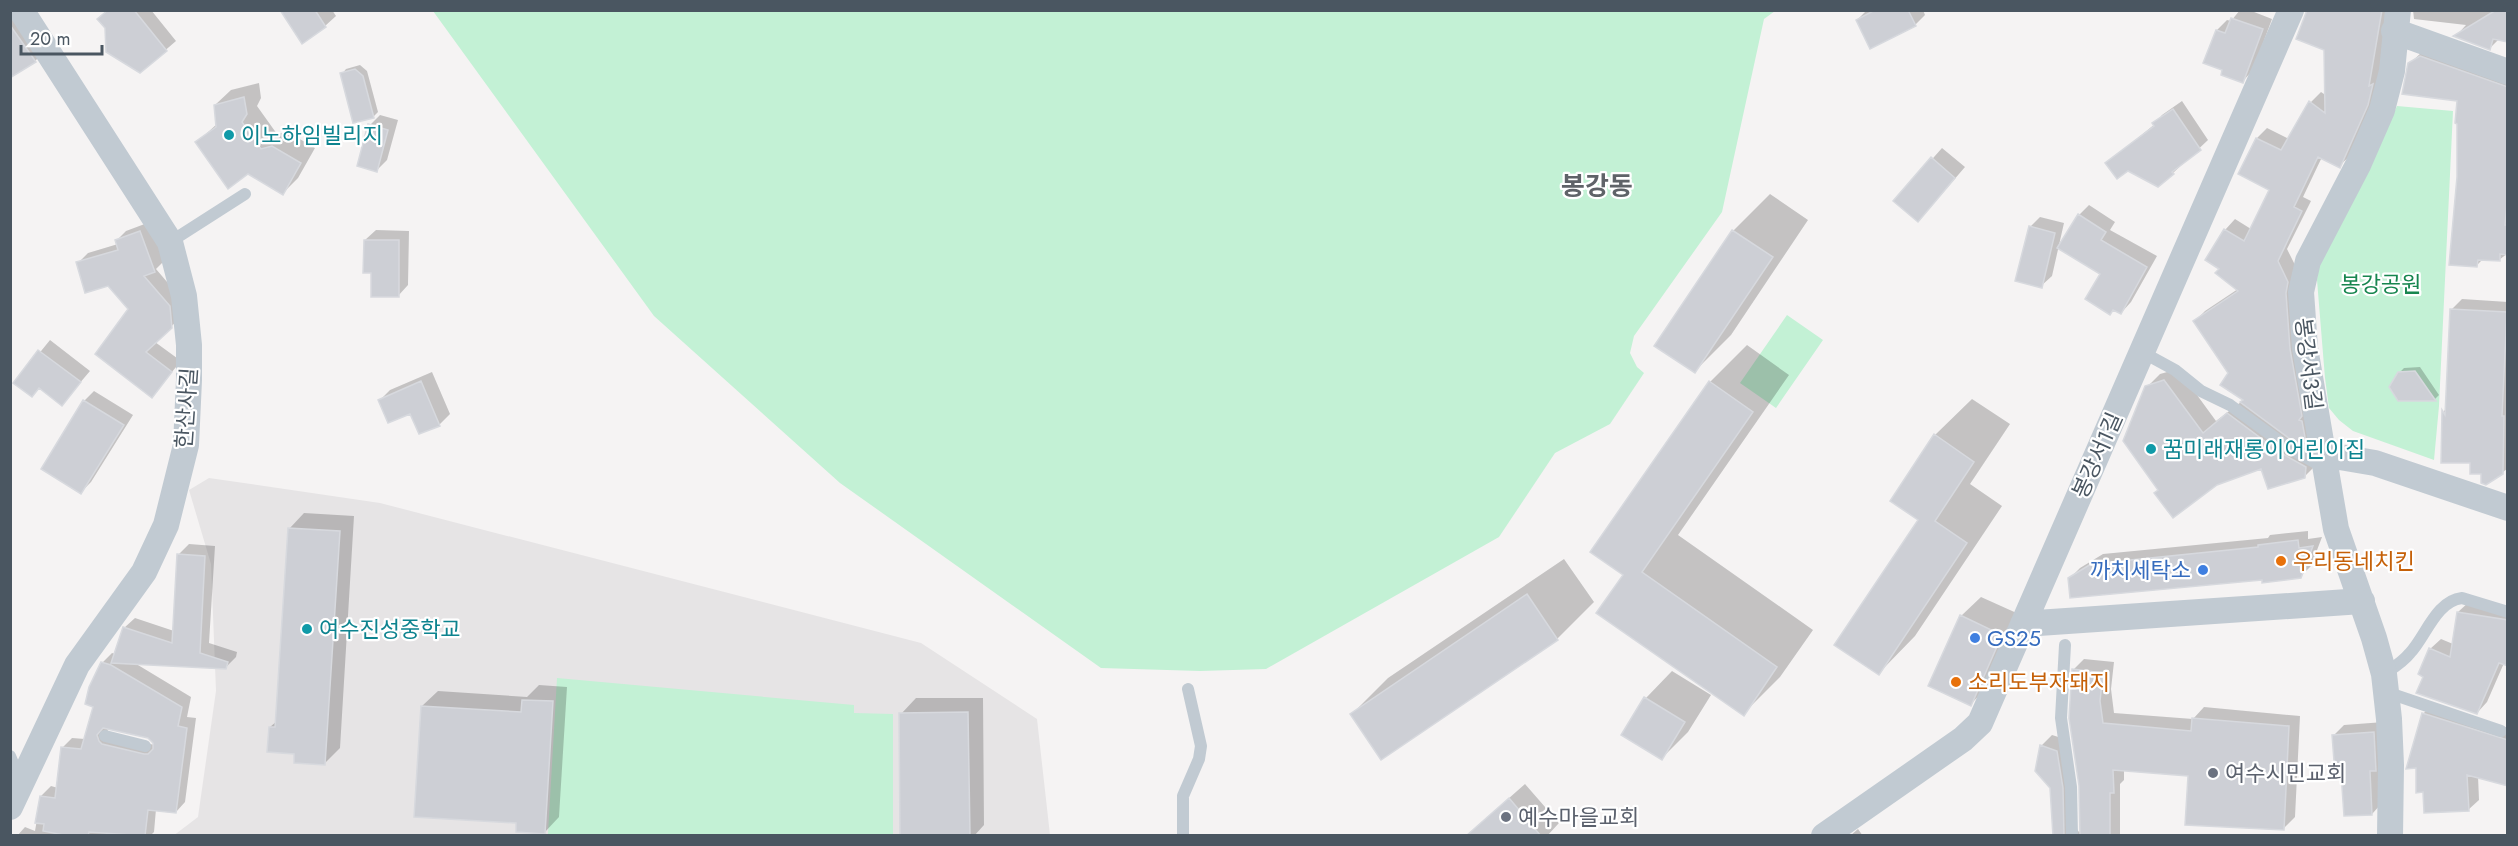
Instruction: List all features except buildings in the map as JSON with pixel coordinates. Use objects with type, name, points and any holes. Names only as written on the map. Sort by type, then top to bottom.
[{"type":"street","name":"한산사길","points":[[10,807],[77,665],[144,572],[166,525],[186,445],[189,345],[184,296],[170,242],[21,10]]},
{"type":"street","name":"봉강서1길","points":[[1824,836],[1976,729],[2291,10]]},
{"type":"street","points":[[2396,21],[2508,72]]},
{"type":"street","name":"봉강서3길","points":[[2396,21],[2391,71],[2382,110],[2304,274],[2301,292],[2305,348],[2336,529],[2362,602],[2385,683],[2390,719],[2396,829]]},
{"type":"street","points":[[2323,461],[2375,463],[2508,508]]},
{"type":"street","points":[[2023,624],[2362,602]]},
{"type":"lane","points":[[170,242],[245,194]]},
{"type":"lane","points":[[2142,352],[2175,370],[2201,391],[2230,405],[2286,446],[2323,461]]},
{"type":"lane","points":[[2501,731],[2385,683],[2411,653],[2440,611],[2456,599],[2462,598],[2508,612]]},
{"type":"lane","points":[[2065,645],[2061,718],[2071,787],[2072,836]]},
{"type":"lane","points":[[1183,836],[1184,796],[1199,759],[1201,746],[1188,689]]},
{"type":"lane","points":[[105,736],[145,746]]},
{"type":"lane","points":[[10,756],[21,784]]},
{"type":"shaded area","points":[[209,478],[380,503],[921,643],[1037,719],[1050,835],[173,836],[198,817],[216,691],[211,564],[189,490]]},
{"type":"green space","points":[[433,11],[1775,11],[1764,19],[1722,212],[1634,336],[1630,353],[1637,367],[1644,373],[1610,424],[1555,453],[1499,537],[1266,669],[1200,671],[1101,668],[840,483],[654,316]]},
{"type":"green space","name":"봉강공원","points":[[2397,106],[2453,111],[2439,406],[2434,460],[2353,431],[2329,408],[2325,378],[2317,280],[2319,261],[2363,179]]},
{"type":"green space","points":[[1787,315],[1823,340],[1776,408],[1740,383]]},
{"type":"green space","points":[[557,678],[854,705],[854,713],[893,714],[893,835],[548,834]]},
{"type":"place","name":"이노하임빌리지","points":[[229,135]]},
{"type":"place","name":"꿈미래재롱이어린이집","points":[[2151,449]]},
{"type":"place","name":"우리동네치킨","points":[[2281,561]]},
{"type":"place","name":"까치세탁소","points":[[2203,570]]},
{"type":"place","name":"여수진성중학교","points":[[307,629]]},
{"type":"place","name":"GS25","points":[[1975,638]]},
{"type":"place","name":"소리도부자돼지","points":[[1956,682]]},
{"type":"place","name":"여수시민교회","points":[[2213,773]]},
{"type":"place","name":"예수마을교회","points":[[1506,817]]},
{"type":"district","name":"봉강동","points":[[1597,186]]}]
